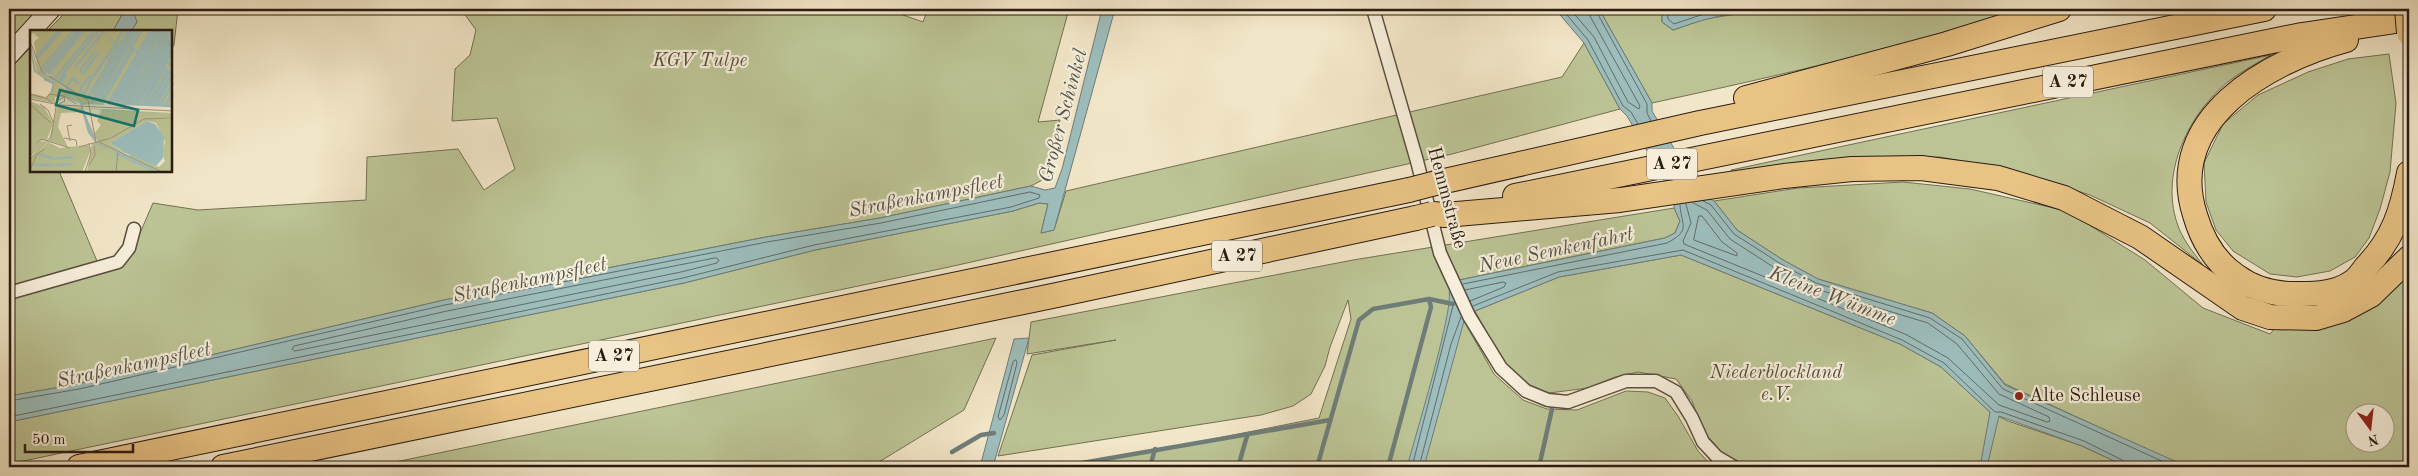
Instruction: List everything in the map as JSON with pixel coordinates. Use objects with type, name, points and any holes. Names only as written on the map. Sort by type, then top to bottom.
[{"type":"highway","points":[[1699,117],[2059,9]]},
{"type":"highway","name":"A 27","points":[[79,467],[1409,190],[1589,148],[1699,117],[2264,9]]},
{"type":"highway","points":[[2407,9],[2409,33]]},
{"type":"highway","name":"A 27","points":[[223,467],[1057,295],[1616,175],[2302,34],[2409,19]]},
{"type":"highway","points":[[2409,28],[2349,39],[2286,60],[2263,73],[2228,100],[2202,132],[2191,164],[2189,198],[2201,235],[2215,256],[2235,276],[2260,290],[2288,294],[2323,294],[2351,283],[2383,250],[2403,208],[2409,173]]},
{"type":"highway","points":[[1434,215],[1620,200],[1737,183],[1878,168],[1921,168],[1998,178],[2064,198],[2140,237],[2243,308],[2270,317],[2316,318],[2343,310],[2371,295],[2409,258]]},
{"type":"street","points":[[32,30],[52,9]]},
{"type":"street","name":"Hemmstraße","points":[[1373,9],[1417,161],[1440,253],[1469,316],[1501,368],[1526,391],[1548,400],[1568,402],[1626,381],[1656,381],[1676,392],[1692,418],[1703,442],[1717,457],[1734,467]]},
{"type":"street","points":[[9,55],[30,33]]},
{"type":"street","points":[[9,293],[118,262],[129,248],[134,229]]},
{"type":"green space","points":[[9,9],[40,9],[9,42]]},
{"type":"green space","points":[[69,9],[178,9],[174,45],[172,48],[172,30],[132,30],[137,22],[123,13],[114,30],[48,30]]},
{"type":"green space","name":"KGV Tulpe","points":[[461,9],[886,9],[923,22],[928,9],[1069,9],[1038,122],[1060,120],[1048,177],[1031,186],[880,218],[766,237],[444,300],[207,356],[78,384],[9,396],[9,70],[30,48],[30,172],[59,172],[97,261],[115,257],[126,240],[137,240],[153,203],[198,210],[366,200],[367,157],[458,149],[484,190],[515,169],[497,118],[452,121],[455,69],[470,55],[476,30]]},
{"type":"green space","points":[[1599,9],[1662,9],[1662,22],[1673,30],[1705,19],[1749,12],[1848,13],[1873,9],[2022,9],[1885,49],[1652,103]]},
{"type":"green space","points":[[1584,43],[1620,109],[1452,154],[949,267],[9,464],[9,422],[684,283],[815,250],[1013,211],[1039,203],[1048,204],[1041,233],[1054,230],[1066,191],[1562,77]]},
{"type":"green space","points":[[2389,54],[2396,103],[2390,172],[2380,209],[2369,238],[2355,257],[2330,271],[2297,277],[2270,274],[2233,251],[2216,230],[2206,202],[2204,163],[2223,124],[2258,95],[2308,72],[2348,59]]},
{"type":"green space","points":[[2271,55],[2234,77],[2215,94],[2190,127],[2175,164],[2172,184],[2173,204],[2177,223],[2188,245],[2203,265],[2150,223],[2090,195],[2023,173],[1940,157],[1862,158],[1799,162],[1733,174],[1731,170]]},
{"type":"green space","points":[[1903,182],[1970,189],[2067,211],[2145,260],[2203,308],[2270,334],[2277,326],[2409,270],[2409,467],[2188,467],[2179,464],[2005,384],[1965,336],[1932,313],[1818,279],[1783,260],[1737,230],[1714,201],[1798,188]]},
{"type":"green space","points":[[1674,208],[1680,221],[1675,233],[1665,238],[1459,280],[1464,321],[1494,374],[1523,400],[1547,409],[1577,410],[1626,391],[1648,392],[1665,398],[1678,416],[1698,451],[1713,467],[1072,467],[1319,418],[1351,319],[1348,300],[1330,347],[1325,366],[1311,394],[1293,406],[1261,415],[998,456],[1032,355],[1116,340],[1027,354],[1031,322],[1353,260]]},
{"type":"green space","name":"Niederblockland e.V.","points":[[1681,255],[1900,344],[1941,367],[1990,412],[2008,421],[2082,446],[2127,467],[1753,467],[1724,455],[1704,432],[1692,401],[1676,379],[1638,372],[1615,377],[1588,388],[1549,393],[1532,387],[1503,362],[1475,311],[1559,277]]},
{"type":"green space","points":[[996,338],[964,410],[874,465],[861,467],[371,467]]},
{"type":"water","points":[[1102,9],[1115,9],[1054,230],[1041,233],[1048,204],[1039,203],[1013,211],[815,250],[684,283],[9,422],[9,396],[78,384],[207,356],[444,300],[766,237],[880,218],[1031,186],[1045,190],[1055,188],[1062,169]]},
{"type":"water","name":"Kleine Wümme","points":[[1555,9],[1599,9],[1652,103],[1652,111],[1701,194],[1714,201],[1737,230],[1783,260],[1818,279],[1932,313],[1965,336],[2005,385],[2188,467],[2127,467],[2082,446],[1999,416],[1987,467],[1980,467],[1990,412],[1941,367],[1900,344],[1681,255],[1559,277],[1475,311],[1464,321],[1424,467],[1407,467],[1446,323],[1449,292],[1459,280],[1665,238],[1675,233],[1680,221],[1674,208],[1675,200],[1627,116],[1620,109],[1584,43]]},
{"type":"water","points":[[1662,9],[1873,9],[1842,12],[1731,14],[1673,30],[1662,22]]},
{"type":"water","points":[[123,13],[134,14],[137,22],[132,30],[114,30]]},
{"type":"water","points":[[1029,338],[993,467],[980,467],[1014,339]]},
{"type":"waterway","points":[[1429,299],[1453,304]]},
{"type":"waterway","points":[[1317,467],[1359,320],[1373,309],[1429,299],[1431,307],[1388,467]]},
{"type":"waterway","points":[[1539,467],[1552,409]]},
{"type":"waterway","points":[[1059,467],[1330,420]]},
{"type":"waterway","points":[[952,452],[981,435],[994,433]]},
{"type":"waterway","points":[[1238,467],[1247,436]]},
{"type":"waterway","points":[[1150,467],[1155,449]]},
{"type":"place","name":"Alte Schleuse","points":[[2019,396]]},
{"type":"water label","name":"Großer Schinkel","points":[[1064,116]]},
{"type":"water label","name":"Straßenkampsfleet","points":[[926,197]]},
{"type":"water label","name":"Neue Semkenfahrt","points":[[1556,251]]},
{"type":"water label","name":"Straßenkampsfleet","points":[[530,281]]},
{"type":"water label","name":"Straßenkampsfleet","points":[[134,366]]}]
